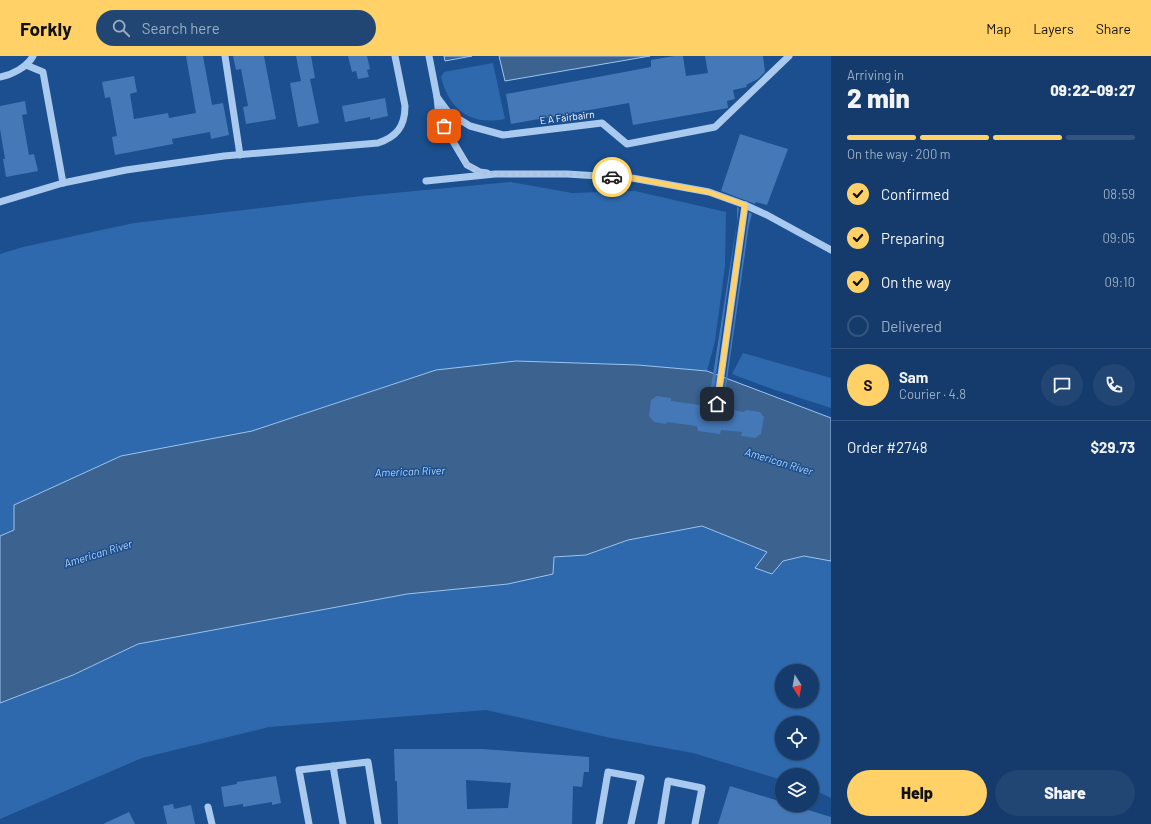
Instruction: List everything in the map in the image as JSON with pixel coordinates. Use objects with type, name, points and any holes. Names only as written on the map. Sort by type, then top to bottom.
[{"type":"lane","points":[[0,77],[14,73],[26,65],[33,56]]},
{"type":"lane","points":[[225,56],[240,155]]},
{"type":"lane","points":[[0,202],[63,183],[126,170],[185,161],[378,143],[388,140],[394,136],[401,127],[405,114],[405,106],[395,56]]},
{"type":"lane","name":"E A Fairbairn","points":[[429,56],[437,97],[449,113],[470,126],[504,135],[602,123],[627,144],[715,127],[789,56]]},
{"type":"lane","points":[[26,65],[43,72],[63,183]]},
{"type":"lane","points":[[437,97],[439,118],[467,165],[480,172],[495,174]]},
{"type":"lane","points":[[426,181],[495,174],[567,174],[632,178],[708,192],[745,205],[830,248]]},
{"type":"lane","points":[[717,404],[745,205]]},
{"type":"lane","points":[[309,824],[299,770],[368,762],[378,824]]},
{"type":"lane","points":[[333,766],[342,824]]},
{"type":"lane","points":[[599,824],[608,772],[640,778],[631,824]]},
{"type":"lane","points":[[661,824],[668,781],[702,788],[695,824]]},
{"type":"lane","points":[[208,807],[212,824]]},
{"type":"shaded area","points":[[493,63],[505,119],[493,121],[482,120],[463,113],[456,107],[445,89],[441,77],[444,72]]},
{"type":"shaded area","points":[[511,182],[572,193],[635,191],[726,212],[725,266],[715,341],[707,371],[638,365],[516,361],[436,370],[252,431],[121,456],[14,530],[0,536],[0,254],[23,247],[134,223],[362,196]]},
{"type":"shaded area","points":[[743,353],[831,378],[831,408],[732,374]]},
{"type":"shaded area","points":[[702,526],[767,552],[783,561],[804,556],[831,561],[831,798],[819,792],[819,768],[775,768],[775,778],[693,753],[611,738],[486,710],[269,727],[142,758],[0,819],[0,703],[73,675],[138,644],[407,594],[508,584],[554,557],[586,555],[628,540]]},
{"type":"water","points":[[444,56],[472,56],[445,61]]},
{"type":"water","points":[[499,56],[650,56],[505,81]]},
{"type":"water","name":"American River","points":[[516,361],[638,365],[707,371],[831,418],[831,561],[804,556],[783,561],[772,574],[755,568],[767,552],[702,526],[628,540],[586,555],[554,557],[553,574],[508,584],[407,594],[138,644],[73,675],[0,703],[0,536],[14,530],[14,505],[121,456],[252,431],[436,370]]},
{"type":"building","points":[[186,56],[203,56],[212,105],[223,103],[229,135],[211,139],[210,132],[172,139],[173,144],[115,155],[112,137],[117,136],[110,97],[105,98],[102,82],[134,76],[137,92],[130,94],[134,119],[168,113],[169,118],[196,113]]},
{"type":"building","points":[[233,56],[264,56],[276,119],[246,124],[243,107],[248,106],[241,69],[236,70]]},
{"type":"building","points":[[296,56],[311,56],[315,78],[310,79],[319,123],[298,127],[290,83],[301,81]]},
{"type":"building","points":[[348,56],[367,56],[370,69],[367,70],[369,77],[358,79],[356,71],[352,72]]},
{"type":"building","points":[[683,56],[686,76],[708,73],[705,56],[763,56],[765,72],[758,79],[746,85],[747,87],[733,90],[735,99],[727,101],[728,108],[633,125],[629,103],[511,124],[506,94],[651,67],[651,60]]},
{"type":"building","points":[[385,98],[388,116],[370,120],[370,117],[345,122],[342,106]]},
{"type":"building","points":[[25,101],[27,114],[22,115],[29,155],[34,154],[38,171],[6,177],[3,159],[5,159],[0,129],[0,106]]},
{"type":"building","points":[[740,134],[788,149],[767,205],[756,202],[755,204],[721,191]]},
{"type":"building","points":[[737,207],[739,208],[712,404],[714,408],[717,409],[722,405],[749,212],[752,214],[749,225],[723,408],[744,412],[746,410],[760,412],[764,417],[761,434],[755,438],[741,436],[742,432],[721,430],[720,434],[698,431],[697,426],[667,422],[666,424],[654,422],[649,416],[651,400],[657,396],[671,398],[671,401],[708,406],[737,222]]},
{"type":"building","points":[[394,749],[482,749],[589,757],[589,772],[584,772],[582,787],[573,786],[572,824],[398,824],[397,781],[395,781]],"holes":[[[466,780],[511,783],[508,808],[467,809]]]},
{"type":"building","points":[[276,776],[281,803],[272,805],[272,802],[243,807],[243,804],[224,807],[221,787],[237,784],[237,782]]},
{"type":"building","points":[[730,786],[775,800],[775,812],[815,812],[831,817],[831,824],[718,824]]},
{"type":"building","points":[[173,804],[174,809],[191,805],[195,824],[167,824],[163,806]]},
{"type":"building","points":[[129,812],[135,824],[103,824]]},
{"type":"way so far","points":[[444,126],[467,165],[480,172],[495,174],[567,174],[612,177]]},
{"type":"route","points":[[612,177],[632,178],[708,192],[745,205],[717,404]]}]
